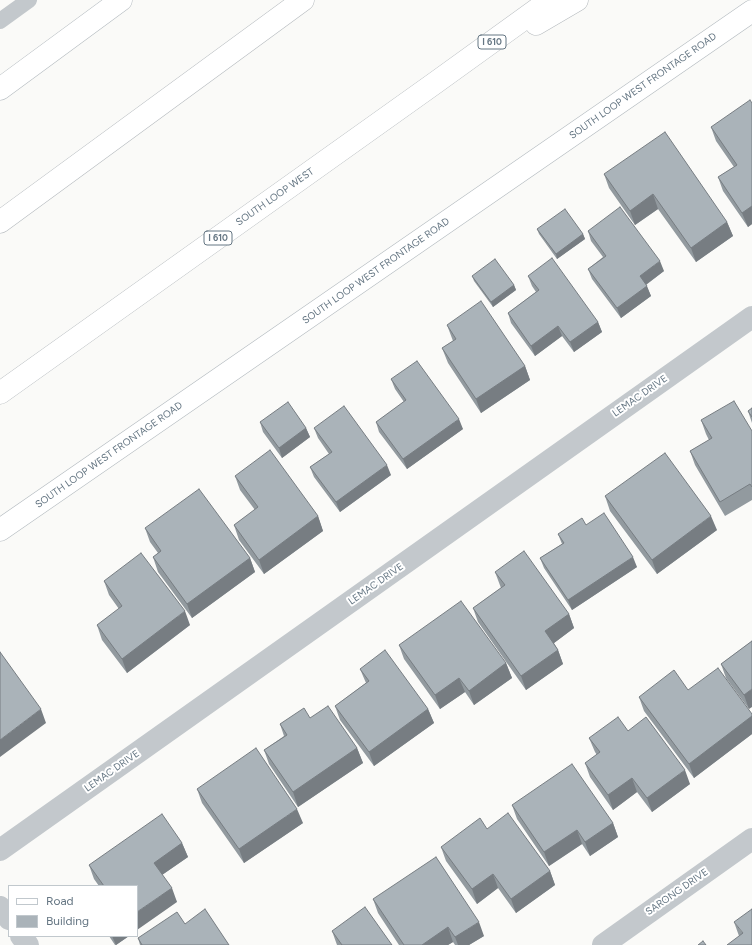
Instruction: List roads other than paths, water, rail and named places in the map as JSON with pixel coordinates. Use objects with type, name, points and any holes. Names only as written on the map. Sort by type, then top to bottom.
[{"type":"main road","points":[[0,89],[121,0]]},
{"type":"main road","points":[[0,222],[303,0]]},
{"type":"main road","name":"SOUTH LOOP WEST","points":[[0,393],[550,0]]},
{"type":"main road","points":[[435,83],[577,0]]},
{"type":"main road","name":"SOUTH LOOP WEST FRONTAGE ROAD","points":[[0,530],[752,11]]},
{"type":"street","name":"LEMAC DRIVE","points":[[0,850],[752,317]]},
{"type":"street","name":"SARONG DRIVE","points":[[603,945],[752,839]]},
{"type":"street","points":[[0,907],[8,918]]},
{"type":"street","points":[[22,937],[28,945]]},
{"type":"lane","points":[[0,21],[29,0]]}]
